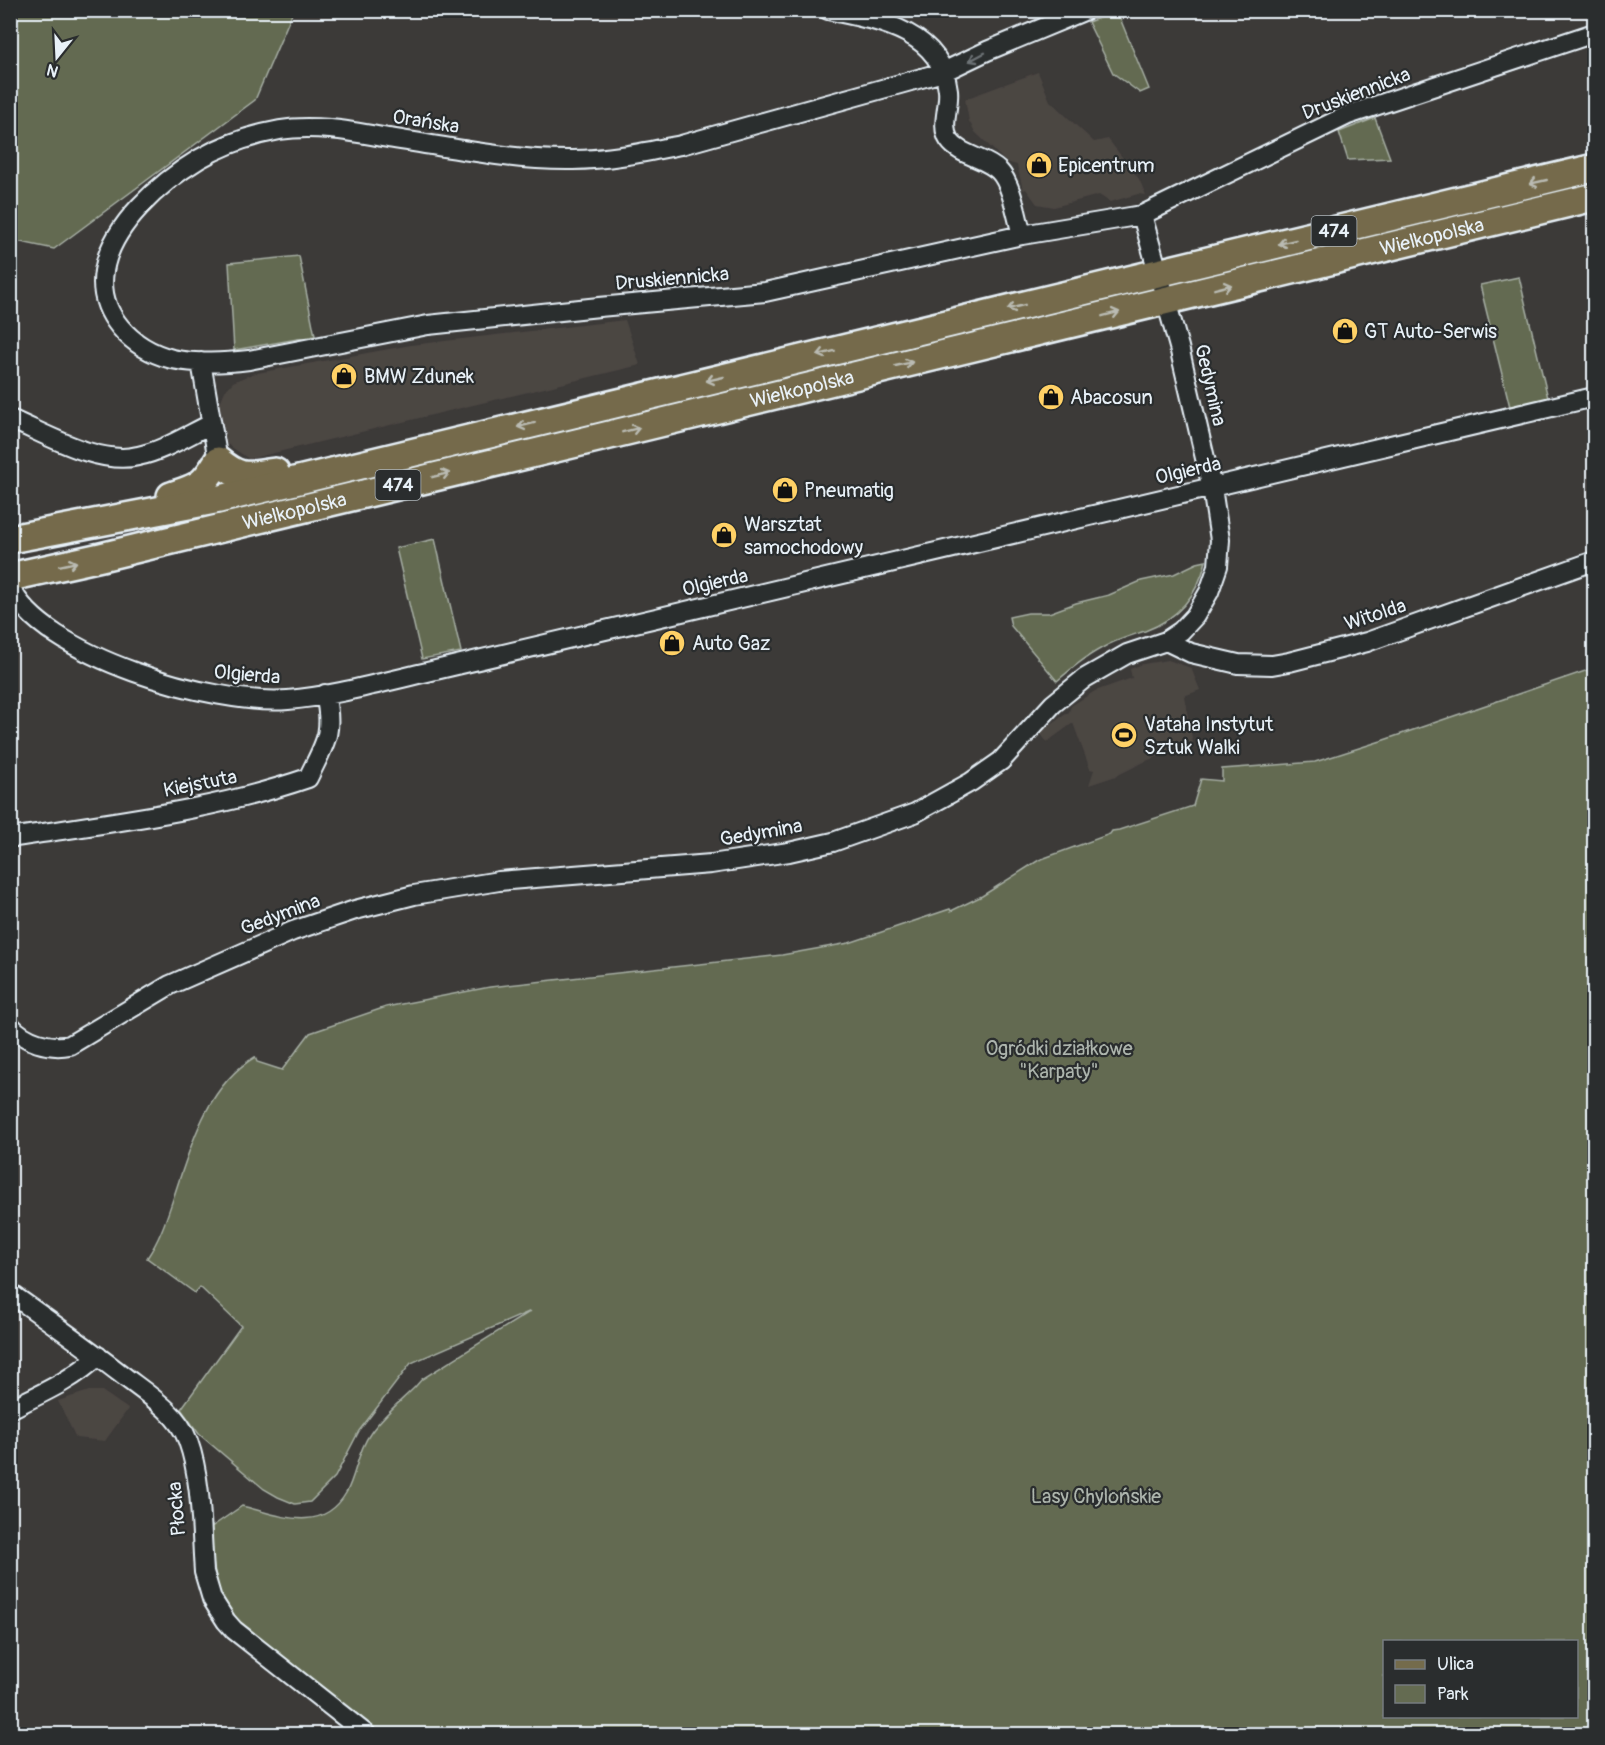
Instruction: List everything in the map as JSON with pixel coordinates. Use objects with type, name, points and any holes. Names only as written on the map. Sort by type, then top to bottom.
[{"type":"main road","name":"Wielkopolska","points":[[10,540],[220,498],[1594,168]]},
{"type":"main road","name":"Wielkopolska","points":[[10,577],[166,542],[1594,197]]},
{"type":"main road","points":[[93,524],[196,488],[206,481],[218,461],[233,474],[250,476],[297,469],[369,463]]},
{"type":"street","points":[[828,10],[881,22],[917,38],[929,49],[943,72],[948,91],[946,132],[949,139],[961,150],[999,171],[1006,182],[1022,235]]},
{"type":"street","name":"Orańska","points":[[201,362],[173,359],[154,353],[138,344],[116,324],[109,312],[105,295],[104,271],[110,250],[121,230],[140,207],[160,188],[199,159],[226,146],[281,130],[309,129],[364,134],[494,154],[574,160],[638,153],[681,145],[943,72],[1086,10]]},
{"type":"street","name":"Druskiennicka","points":[[201,362],[249,360],[428,325],[765,292],[1022,235],[1142,215],[1348,115],[1594,33]]},
{"type":"street","points":[[1142,215],[1166,301]]},
{"type":"street","name":"Gedymina","points":[[10,1025],[38,1043],[61,1047],[70,1045],[170,985],[210,966],[304,927],[355,910],[414,894],[499,881],[711,864],[789,852],[834,842],[915,813],[971,782],[1001,761],[1053,704],[1085,678],[1127,654],[1166,641],[1181,631],[1195,616],[1209,592],[1218,566],[1220,540],[1212,488],[1166,301]]},
{"type":"street","points":[[201,362],[218,461]]},
{"type":"street","name":"Olgierda","points":[[10,586],[16,599],[44,625],[79,647],[152,679],[199,692],[245,699],[287,700],[423,673],[1594,398]]},
{"type":"street","points":[[10,419],[92,453],[121,458],[137,457],[154,451],[211,424]]},
{"type":"street","name":"Witolda","points":[[1166,641],[1191,653],[1228,663],[1272,665],[1289,662],[1367,642],[1594,561]]},
{"type":"street","name":"Kiejstuta","points":[[10,838],[220,804],[264,794],[308,778],[326,741],[329,728],[330,717],[325,694]]},
{"type":"street","name":"Płocka","points":[[10,1293],[98,1356],[165,1409],[178,1423],[188,1438],[194,1461],[204,1572],[212,1599],[226,1621],[264,1655],[366,1734]]},
{"type":"street","points":[[10,1409],[68,1381],[98,1356]]},
{"type":"shaded area","points":[[1038,72],[1050,101],[1094,142],[1108,139],[1139,179],[1146,195],[1138,194],[1110,202],[1099,195],[1054,207],[1037,204],[1026,189],[1023,190],[1017,165],[1006,162],[975,132],[969,121],[965,99]]},
{"type":"shaded area","points":[[625,320],[640,365],[249,459],[227,444],[219,405],[225,391],[233,382],[252,374],[411,345]]},
{"type":"shaded area","points":[[1168,660],[1191,668],[1200,690],[1184,696],[1193,743],[1089,785],[1094,770],[1090,769],[1073,723],[1047,742],[1039,732],[1069,712],[1071,706],[1095,691],[1132,678],[1130,669],[1143,664]]},
{"type":"shaded area","points":[[89,1391],[102,1391],[128,1409],[105,1441],[76,1438],[58,1401]]},
{"type":"green space","points":[[11,10],[293,11],[255,100],[54,249],[11,240]]},
{"type":"green space","points":[[1117,11],[1149,89],[1140,93],[1113,73],[1088,22]]},
{"type":"green space","points":[[1375,118],[1390,158],[1348,160],[1339,132]]},
{"type":"green space","points":[[299,256],[315,336],[234,350],[229,263]]},
{"type":"green space","points":[[1519,277],[1548,398],[1510,407],[1480,285]]},
{"type":"green space","points":[[435,539],[461,652],[422,659],[396,548]]},
{"type":"green space","points":[[1206,561],[1198,585],[1176,613],[1156,626],[1107,645],[1078,663],[1057,681],[1011,626],[1009,617],[1028,613],[1049,613],[1076,603],[1109,595],[1141,581],[1174,574]]},
{"type":"green space","points":[[1594,668],[1594,1734],[375,1734],[242,1630],[220,1599],[207,1530],[242,1506],[299,1519],[325,1514],[336,1506],[346,1493],[362,1448],[375,1427],[422,1379],[531,1311],[411,1363],[359,1431],[335,1477],[310,1502],[295,1504],[264,1489],[199,1434],[181,1409],[241,1326],[200,1287],[195,1293],[147,1258],[156,1244],[168,1214],[193,1139],[202,1120],[224,1084],[238,1069],[255,1057],[257,1062],[282,1070],[310,1033],[386,1007],[490,987],[782,955],[849,943],[950,909],[951,911],[982,896],[1039,860],[1110,834],[1112,831],[1193,806],[1201,779],[1222,781],[1222,769],[1315,762]]},
{"type":"place","name":"Epicentrum","points":[[1039,165]]},
{"type":"place","name":"GT Auto-Serwis","points":[[1345,331]]},
{"type":"place","name":"BMW Zdunek","points":[[344,376]]},
{"type":"place","name":"Abacosun","points":[[1051,397]]},
{"type":"place","name":"Pneumatig","points":[[785,490]]},
{"type":"place","name":"Warsztat samochodowy","points":[[724,535]]},
{"type":"place","name":"Auto Gaz","points":[[672,643]]},
{"type":"place","name":"Vataha Instytut Sztuk Walki","points":[[1124,735]]},
{"type":"park label","name":"Ogródki działkowe \"Karpaty\"","points":[[1059,1060]]},
{"type":"park label","name":"Lasy Chylońskie","points":[[1096,1496]]}]
